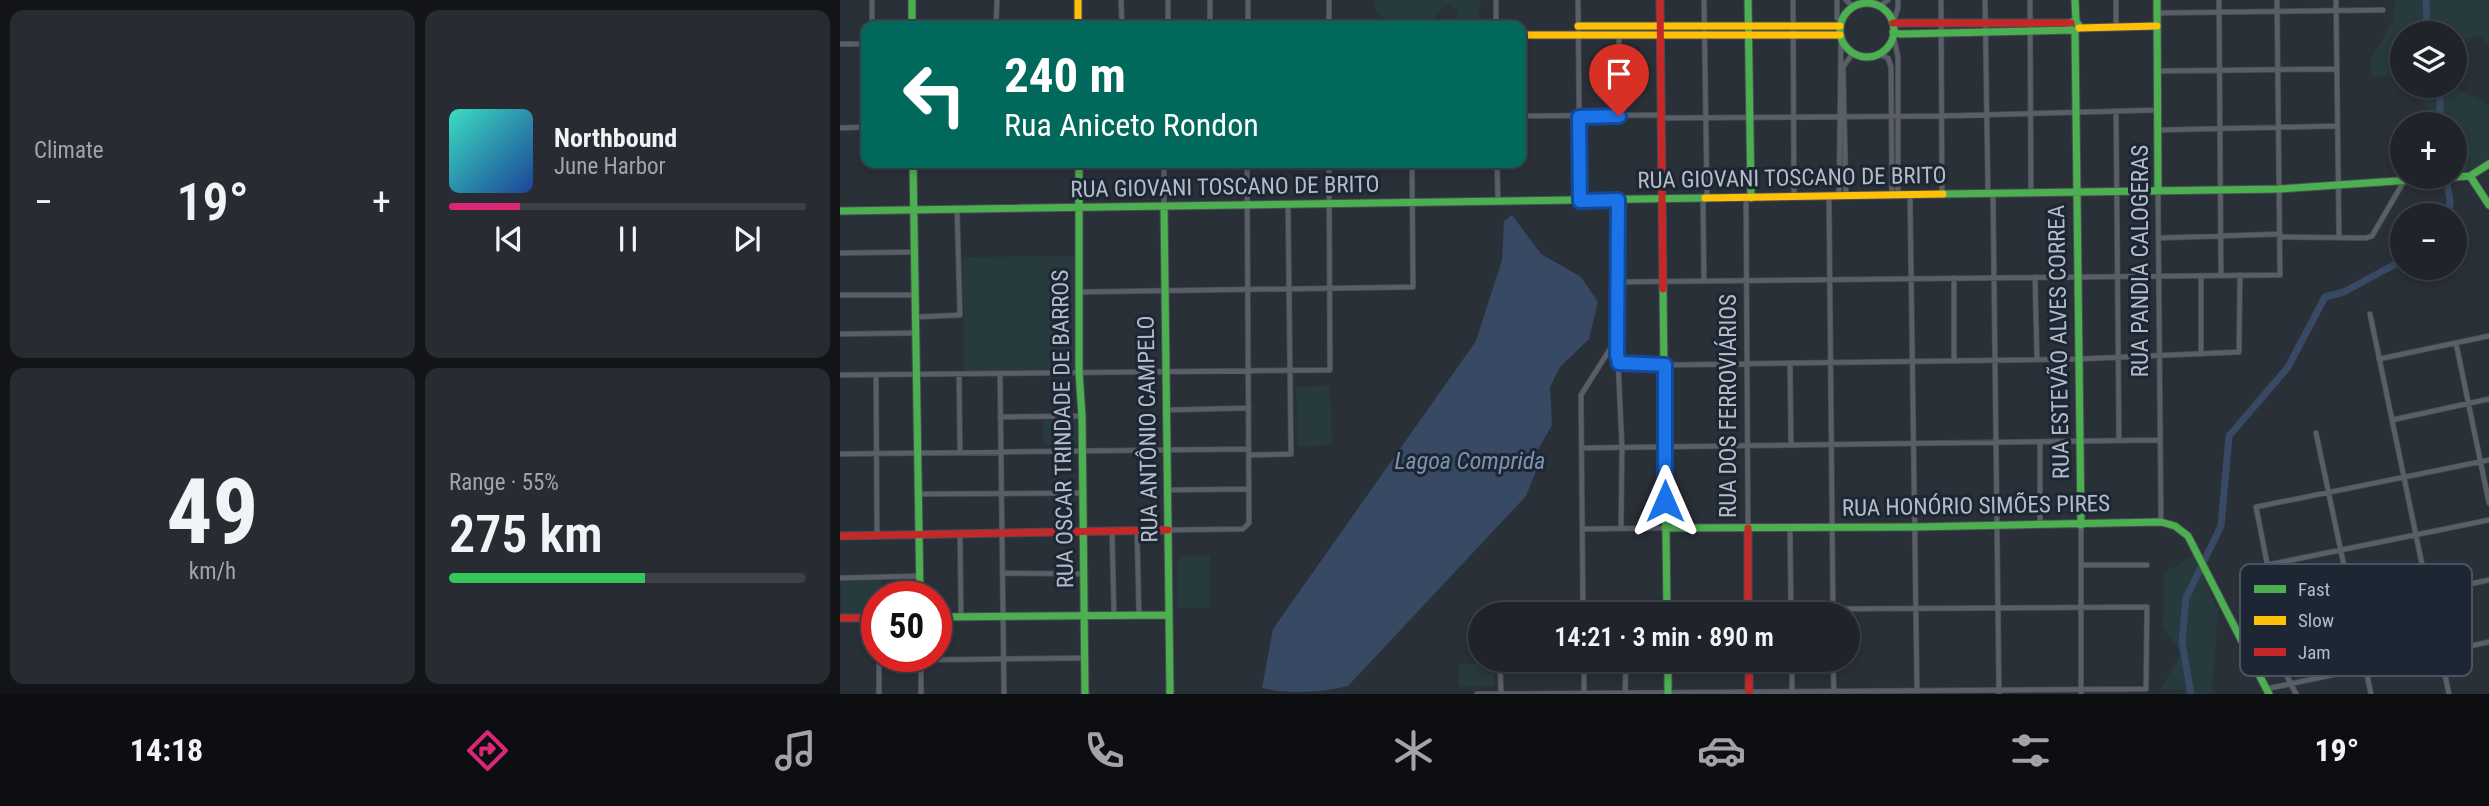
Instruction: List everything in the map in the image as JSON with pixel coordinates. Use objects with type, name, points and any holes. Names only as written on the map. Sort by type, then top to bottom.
[{"type":"main road","points":[[912,0],[912,21]]},
{"type":"main road","points":[[1077,0],[1078,21]]},
{"type":"main road","points":[[1660,0],[1667,602]]},
{"type":"main road","name":"RUA DOS FERROVIÁRIOS","points":[[1748,0],[1749,198]]},
{"type":"main road","name":"RUA PANDIA CALOGERAS","points":[[2157,0],[2158,191]]},
{"type":"main road","points":[[1866,3],[1880,6],[1890,16],[1893,33],[1885,49],[1878,54],[1861,56],[1853,53],[1841,37],[1841,23],[1853,7],[1866,3]]},
{"type":"main road","name":"RUA ESTEVÃO ALVES CORREA","points":[[2075,3],[2081,525]]},
{"type":"main road","points":[[1526,35],[1578,30],[1705,30],[1841,23]]},
{"type":"main road","points":[[1893,23],[2157,26]]},
{"type":"main road","points":[[1893,33],[2029,32],[2074,26]]},
{"type":"main road","points":[[1578,30],[1619,35],[1661,30]]},
{"type":"main road","points":[[1705,30],[1748,35],[1841,37]]},
{"type":"main road","name":"RUA GIOVANI TOSCANO DE BRITO","points":[[2467,176],[2489,164]]},
{"type":"main road","points":[[914,168],[920,581]]},
{"type":"main road","name":"RUA OSCAR TRINDADE DE BARROS","points":[[1079,168],[1079,372],[1082,416],[1085,694]]},
{"type":"main road","points":[[2470,176],[2488,202]]},
{"type":"main road","name":"RUA GIOVANI TOSCANO DE BRITO","points":[[840,211],[2117,193],[2338,187],[2390,182]]},
{"type":"main road","name":"RUA ANTÔNIO CAMPELO","points":[[1164,206],[1170,694]]},
{"type":"main road","points":[[2161,522],[2175,526],[2189,536],[2240,637]]},
{"type":"main road","name":"RUA HONÓRIO SIMÕES PIRES","points":[[1665,528],[2161,522]]},
{"type":"main road","name":"RUA DOS FERROVIÁRIOS","points":[[1748,528],[1748,602]]},
{"type":"main road","points":[[840,536],[1168,530]]},
{"type":"main road","points":[[952,617],[1169,615]]},
{"type":"main road","points":[[840,618],[861,618]]},
{"type":"main road","points":[[1668,672],[1668,694]]},
{"type":"main road","points":[[1749,672],[1749,694]]},
{"type":"main road","points":[[2260,676],[2268,692]]},
{"type":"street","points":[[872,0],[872,21]]},
{"type":"street","points":[[996,21],[997,0]]},
{"type":"street","points":[[1121,0],[1122,21]]},
{"type":"street","points":[[1168,0],[1168,21]]},
{"type":"street","points":[[1210,0],[1210,21]]},
{"type":"street","points":[[1248,0],[1248,21]]},
{"type":"street","points":[[1329,0],[1329,21]]},
{"type":"street","points":[[1496,0],[1496,21]]},
{"type":"street","points":[[1578,0],[1580,201]]},
{"type":"street","points":[[1704,0],[1704,280]]},
{"type":"street","points":[[1793,0],[1794,197]]},
{"type":"street","points":[[1837,0],[1837,18],[1841,23]]},
{"type":"street","points":[[1846,0],[1853,7]]},
{"type":"street","points":[[1880,6],[1888,0]]},
{"type":"street","points":[[1893,23],[1898,0]]},
{"type":"street","points":[[1941,0],[1942,195]]},
{"type":"street","points":[[1985,0],[1986,114],[1996,359],[1999,692]]},
{"type":"street","points":[[2030,0],[2031,193]]},
{"type":"street","points":[[2116,0],[2116,27]]},
{"type":"street","points":[[2219,0],[2221,276]]},
{"type":"street","points":[[1617,282],[2280,275],[2277,0]]},
{"type":"street","points":[[2336,0],[2339,237]]},
{"type":"street","points":[[2157,13],[2382,10]]},
{"type":"street","points":[[1893,33],[1897,43],[1895,196]]},
{"type":"street","points":[[1619,35],[1619,116]]},
{"type":"street","points":[[1841,37],[1843,196]]},
{"type":"street","points":[[840,44],[861,44]]},
{"type":"street","points":[[1842,116],[1843,67],[1853,53]]},
{"type":"street","points":[[1878,54],[1884,55],[1890,61],[1895,116]]},
{"type":"street","points":[[2157,72],[2336,69]]},
{"type":"street","points":[[1526,116],[1942,116],[2158,110]]},
{"type":"street","points":[[2116,111],[2119,440]]},
{"type":"street","points":[[2158,131],[2337,126]]},
{"type":"street","points":[[840,128],[861,127]]},
{"type":"street","name":"RUA ANTÔNIO CAMPELO","points":[[1164,168],[1164,206]]},
{"type":"street","points":[[1168,530],[1246,528],[1249,523],[1247,168]]},
{"type":"street","points":[[840,375],[1330,370],[1329,168]]},
{"type":"street","points":[[1080,292],[1413,287],[1412,168]]},
{"type":"street","points":[[1497,168],[1498,202]]},
{"type":"street","points":[[2159,238],[2372,236],[2399,189]]},
{"type":"street","name":"RUA PANDIA CALOGERAS","points":[[2158,191],[2161,522]]},
{"type":"street","points":[[1910,195],[1917,693]]},
{"type":"street","points":[[1829,197],[1833,602]]},
{"type":"street","name":"RUA DOS FERROVIÁRIOS","points":[[1748,528],[1746,280],[1749,198]]},
{"type":"street","points":[[1618,200],[1616,338],[1622,448],[1621,528]]},
{"type":"street","points":[[840,454],[1167,450],[1291,454],[1289,205]]},
{"type":"street","points":[[916,317],[960,315],[957,209]]},
{"type":"street","points":[[840,253],[915,252]]},
{"type":"street","points":[[1619,363],[1665,365],[2079,359],[2239,352],[2240,275]]},
{"type":"street","points":[[2201,276],[2202,354]]},
{"type":"street","points":[[2035,277],[2037,359]]},
{"type":"street","points":[[1954,278],[1954,360]]},
{"type":"street","points":[[840,295],[915,295]]},
{"type":"street","points":[[2370,314],[2422,564]]},
{"type":"street","points":[[840,334],[916,333]]},
{"type":"street","points":[[2379,359],[2489,336]]},
{"type":"street","points":[[1583,602],[1581,395],[1616,338]]},
{"type":"street","points":[[2456,343],[2489,502]]},
{"type":"street","points":[[1790,363],[1791,444]]},
{"type":"street","points":[[1000,373],[1004,694]]},
{"type":"street","points":[[959,374],[960,452]]},
{"type":"street","points":[[876,375],[877,535]]},
{"type":"street","points":[[2392,420],[2489,399]]},
{"type":"street","points":[[1167,410],[1249,408]]},
{"type":"street","points":[[1000,417],[1082,416]]},
{"type":"street","points":[[2316,433],[2344,564]]},
{"type":"street","points":[[1582,448],[2160,440]]},
{"type":"street","points":[[2040,442],[2040,525]]},
{"type":"street","points":[[2267,564],[2256,507],[2489,460]]},
{"type":"street","points":[[1168,490],[1249,489]]},
{"type":"street","points":[[918,494],[1082,493]]},
{"type":"street","points":[[2272,564],[2489,520]]},
{"type":"street","name":"RUA ESTEVÃO ALVES CORREA","points":[[2081,525],[2081,692]]},
{"type":"street","name":"RUA HONÓRIO SIMÕES PIRES","points":[[1583,529],[1665,528]]},
{"type":"street","points":[[1790,528],[1791,602]]},
{"type":"street","points":[[1112,531],[1114,615]]},
{"type":"street","points":[[1137,531],[1139,615]]},
{"type":"street","points":[[960,534],[961,617]]},
{"type":"street","points":[[2081,565],[2147,565]]},
{"type":"street","points":[[1002,573],[1083,574]]},
{"type":"street","points":[[840,578],[920,576]]},
{"type":"street","points":[[1477,694],[2081,692],[2146,689],[2147,607],[1860,611]]},
{"type":"street","points":[[952,658],[1084,658]]},
{"type":"street","points":[[879,672],[879,694]]},
{"type":"street","points":[[921,672],[921,694]]},
{"type":"street","points":[[1500,672],[1501,694]]},
{"type":"street","points":[[1584,672],[1584,694]]},
{"type":"street","points":[[1625,694],[1626,672]]},
{"type":"street","points":[[1792,672],[1792,692]]},
{"type":"street","points":[[1833,672],[1834,693]]},
{"type":"street","points":[[2286,676],[2296,694]]},
{"type":"street","points":[[2268,692],[2333,676]]},
{"type":"street","points":[[2367,676],[2371,694]]},
{"type":"street","points":[[2445,676],[2449,694]]},
{"type":"green space","points":[[1374,0],[1481,0],[1479,21],[1456,19],[1458,12],[1450,4],[1440,10],[1432,21],[1388,21],[1375,7]]},
{"type":"green space","points":[[2396,0],[2489,0],[2489,46],[2478,34],[2467,39],[2467,21],[2393,21]]},
{"type":"green space","points":[[2390,26],[2390,75],[2372,78],[2370,61]]},
{"type":"green space","points":[[2467,94],[2489,105],[2489,163],[2467,170],[2467,112],[2430,112],[2422,98],[2436,100],[2435,98],[2467,98]]},
{"type":"green space","points":[[1078,256],[1079,372],[964,372],[963,257]]},
{"type":"green space","points":[[1330,386],[1332,445],[1298,446],[1296,387]]},
{"type":"green space","points":[[1077,419],[1078,444],[1043,444],[1043,420]]},
{"type":"green space","points":[[2194,555],[2218,610],[2212,694],[2184,694],[2184,690],[2161,689],[2181,653],[2163,627],[2164,572]]},
{"type":"green space","points":[[1210,556],[1210,608],[1178,608],[1178,557]]},
{"type":"green space","points":[[881,580],[861,581],[861,614],[841,614],[841,581]]},
{"type":"green space","points":[[1459,664],[1468,664],[1468,672],[1494,672],[1494,686],[1459,687]]},
{"type":"water","name":"Lagoa Comprida","points":[[1512,215],[1541,254],[1581,277],[1598,302],[1589,339],[1560,367],[1550,387],[1552,425],[1536,453],[1536,471],[1526,496],[1348,686],[1304,692],[1262,688],[1273,629],[1476,341],[1502,260],[1504,221]]},
{"type":"waterway","points":[[2426,0],[2427,21]]},
{"type":"waterway","points":[[2440,98],[2440,112]]},
{"type":"waterway","points":[[2448,189],[2450,203]]},
{"type":"waterway","points":[[2191,694],[2182,642],[2186,598],[2221,526],[2229,436],[2288,367],[2325,297],[2344,292],[2390,267]]},
{"type":"traffic: fast","points":[[912,0],[912,21]]},
{"type":"traffic: fast","points":[[1748,0],[1751,198]]},
{"type":"traffic: fast","points":[[2075,0],[2076,22]]},
{"type":"traffic: fast","points":[[2157,0],[2158,191]]},
{"type":"traffic: fast","points":[[1867,3],[1886,11],[1894,30],[1886,49],[1867,57],[1848,49],[1840,30],[1848,11],[1867,3]]},
{"type":"traffic: fast","points":[[2074,21],[2079,26],[2074,31],[2069,26],[2074,21]]},
{"type":"traffic: fast","points":[[1893,32],[2072,30]]},
{"type":"traffic: fast","points":[[2075,31],[2081,525]]},
{"type":"traffic: fast","points":[[1943,194],[2279,189],[2470,176],[2489,164]]},
{"type":"traffic: fast","points":[[913,168],[920,581]]},
{"type":"traffic: fast","points":[[1079,168],[1079,372],[1082,416],[1085,694]]},
{"type":"traffic: fast","points":[[2470,176],[2489,205]]},
{"type":"traffic: fast","points":[[840,211],[1705,198]]},
{"type":"traffic: fast","points":[[1164,206],[1170,694]]},
{"type":"traffic: fast","points":[[1663,289],[1667,602]]},
{"type":"traffic: fast","points":[[1665,528],[2161,522],[2175,526],[2188,536],[2240,637]]},
{"type":"traffic: fast","points":[[952,617],[1169,615]]},
{"type":"traffic: fast","points":[[1668,672],[1668,694]]},
{"type":"traffic: fast","points":[[2260,676],[2269,694]]},
{"type":"traffic: slow","points":[[1078,0],[1078,21]]},
{"type":"traffic: slow","points":[[1578,26],[1840,26]]},
{"type":"traffic: slow","points":[[2079,28],[2157,26]]},
{"type":"traffic: slow","points":[[1526,35],[1840,35]]},
{"type":"traffic: slow","points":[[1705,198],[1943,194]]},
{"type":"traffic: jam","points":[[1660,0],[1663,289]]},
{"type":"traffic: jam","points":[[1893,23],[2071,23]]},
{"type":"traffic: jam","points":[[1748,528],[1748,602]]},
{"type":"traffic: jam","points":[[840,536],[1168,530]]},
{"type":"traffic: jam","points":[[840,618],[861,618]]},
{"type":"traffic: jam","points":[[1749,672],[1749,694]]},
{"type":"route","points":[[1619,116],[1579,117],[1580,201],[1618,200],[1616,338],[1619,363],[1665,365],[1665,501]]}]
